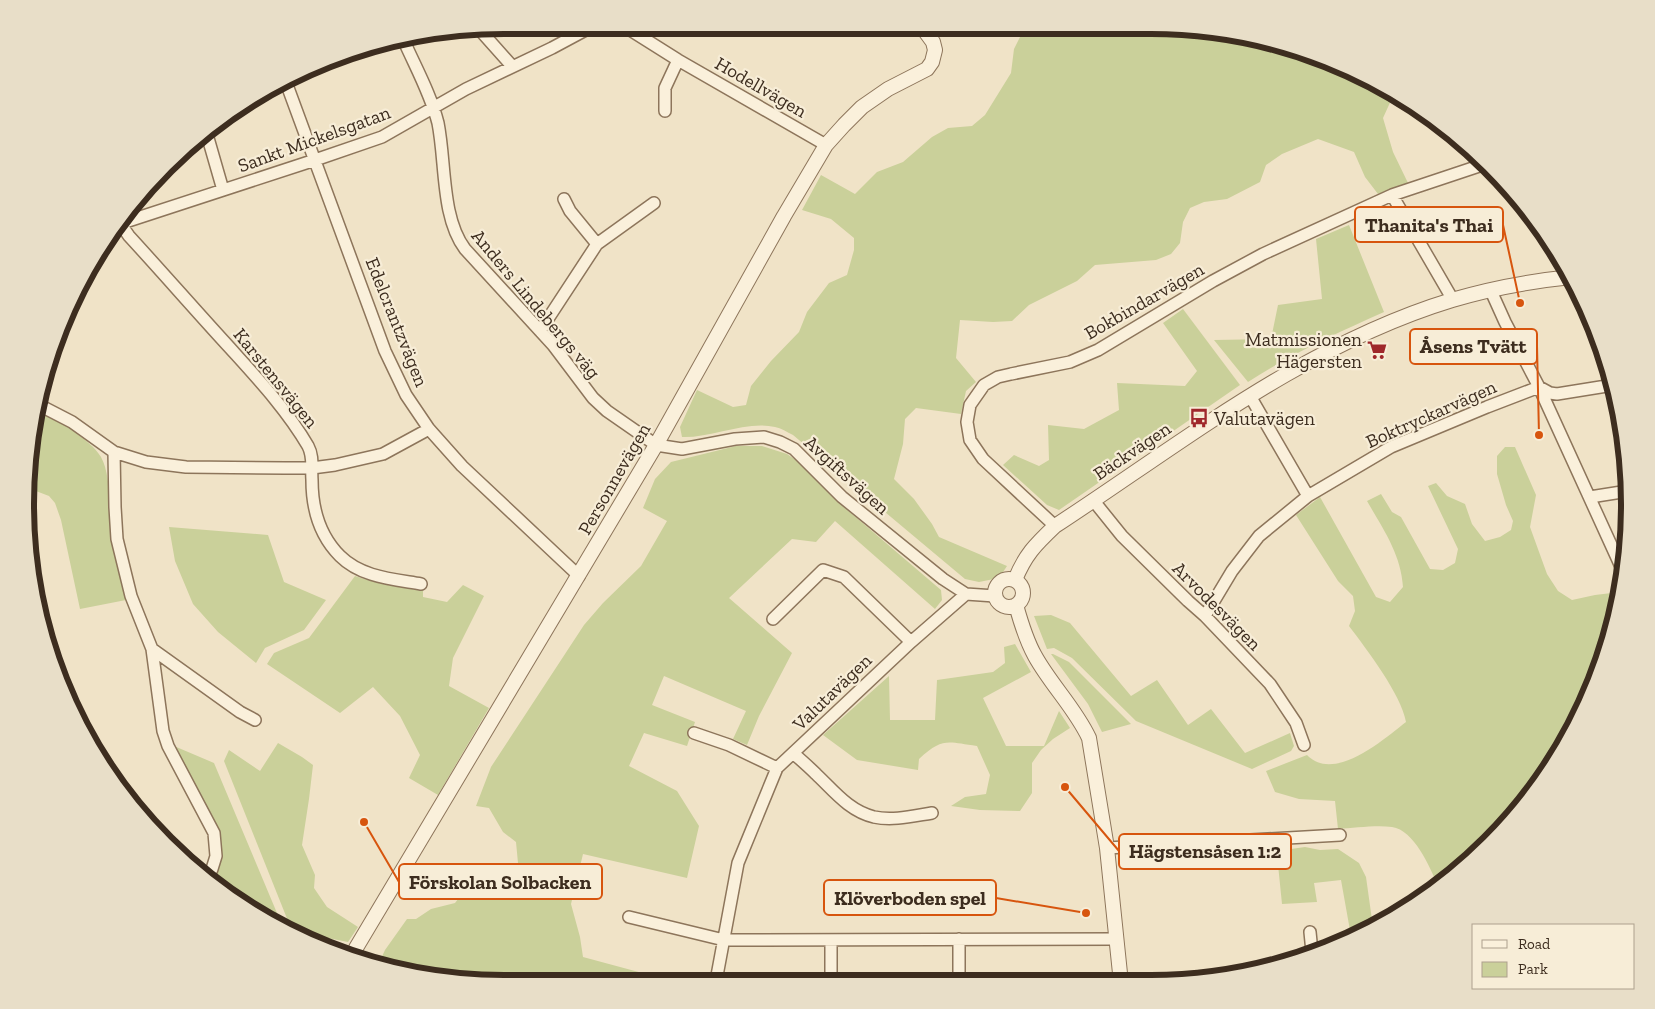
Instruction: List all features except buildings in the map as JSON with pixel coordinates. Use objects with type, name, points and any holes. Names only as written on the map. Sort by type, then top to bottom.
[{"type":"street","name":"Sankt Mickelsgatan","points":[[129,221],[382,137],[466,89],[578,34]]},
{"type":"street","name":"Hodellvägen","points":[[637,34],[826,146]]},
{"type":"street","name":"Personnevägen","points":[[355,951],[656,445],[784,216],[826,146],[844,125],[875,97],[927,69],[932,62],[935,50],[933,42],[927,34]]},
{"type":"street","points":[[484,35],[512,66]]},
{"type":"street","name":"Anders Lindebergs väg","points":[[405,45],[433,108],[439,132],[450,215],[457,239],[540,331],[593,398],[607,411],[656,445]]},
{"type":"street","points":[[665,110],[665,88],[678,60]]},
{"type":"street","name":"Edelcrantzvägen","points":[[288,86],[388,358],[406,395],[429,429],[475,478],[579,576]]},
{"type":"street","points":[[208,139],[223,190]]},
{"type":"street","name":"Bokbindarvägen","points":[[1054,526],[983,459],[970,440],[966,422],[970,405],[984,384],[998,377],[1070,362],[1098,350],[1213,281],[1255,259],[1392,195],[1477,167]]},
{"type":"street","points":[[1392,195],[1453,300]]},
{"type":"street","points":[[564,199],[570,212],[597,244]]},
{"type":"street","points":[[540,331],[597,244],[654,204]]},
{"type":"street","name":"Karstensvägen","points":[[123,229],[293,422],[310,448],[313,498],[318,522],[325,537],[340,556],[360,570],[421,584]]},
{"type":"street","name":"Bäckvägen","points":[[1015,580],[1021,565],[1031,549],[1054,526],[1250,396],[1308,362],[1365,333],[1453,300],[1491,291],[1563,278]]},
{"type":"street","points":[[1491,291],[1539,387],[1618,559]]},
{"type":"street","points":[[1539,387],[1550,393],[1557,394],[1606,386]]},
{"type":"street","name":"Boktryckarvägen","points":[[1205,616],[1232,571],[1259,536],[1308,496],[1391,447],[1539,387]]},
{"type":"street","points":[[1250,396],[1308,496]]},
{"type":"street","points":[[44,408],[72,422],[114,452],[146,462],[186,467],[312,468],[358,461],[383,454],[429,429]]},
{"type":"street","name":"Avgiftsvägen","points":[[656,445],[682,449],[735,439],[764,437],[780,442],[794,449],[842,497],[943,579],[966,594]]},
{"type":"street","points":[[114,452],[114,499],[118,539],[131,596],[152,649],[163,731],[168,746],[214,833],[216,856],[211,872]]},
{"type":"street","points":[[1590,497],[1621,493]]},
{"type":"street","name":"Arvodesvägen","points":[[1094,500],[1122,536],[1188,602],[1205,616],[1270,684],[1296,723],[1304,745]]},
{"type":"street","points":[[773,619],[823,570],[844,577],[911,642]]},
{"type":"street","points":[[1015,580],[1023,590],[1022,599],[1016,605],[1003,606],[996,600],[996,587],[1002,581],[1015,580]]},
{"type":"street","points":[[966,594],[995,596]]},
{"type":"street","name":"Valutavägen","points":[[717,975],[738,863],[778,768],[911,642],[966,594]]},
{"type":"street","points":[[1016,605],[1025,634],[1036,657],[1069,704],[1089,738],[1107,848],[1120,975]]},
{"type":"street","points":[[152,649],[240,712],[255,720]]},
{"type":"street","points":[[694,733],[728,745],[778,768]]},
{"type":"street","points":[[793,753],[839,798],[856,810],[874,817],[892,818],[932,813]]},
{"type":"street","points":[[1107,848],[1340,835]]},
{"type":"street","points":[[629,917],[724,940],[1117,939]]},
{"type":"street","points":[[1310,932],[1311,946]]},
{"type":"street","points":[[959,939],[959,975]]},
{"type":"street","points":[[831,940],[831,975]]},
{"type":"green space","points":[[1026,34],[1069,36],[1081,34],[1150,34],[1212,38],[1272,50],[1302,59],[1359,82],[1391,100],[1383,118],[1393,152],[1408,183],[1378,194],[1365,177],[1354,152],[1318,139],[1282,154],[1266,165],[1260,182],[1227,199],[1204,202],[1190,208],[1183,222],[1180,243],[1171,254],[1156,260],[1095,265],[1077,281],[1029,305],[1012,321],[960,320],[956,358],[976,382],[966,391],[961,414],[916,408],[905,419],[903,444],[894,479],[914,499],[939,537],[1007,566],[999,578],[979,582],[965,579],[793,435],[782,429],[764,425],[741,427],[693,437],[682,437],[680,427],[697,390],[733,407],[746,405],[751,386],[771,361],[799,332],[807,312],[829,283],[847,275],[854,250],[854,238],[831,219],[802,210],[821,175],[855,194],[877,172],[903,162],[932,137],[948,128],[972,126],[985,115],[1011,73],[1014,49],[1020,37]]},
{"type":"green space","points":[[1349,225],[1384,312],[1298,353],[1248,382],[1214,340],[1271,339],[1278,305],[1322,299],[1316,239]]},
{"type":"green space","points":[[1183,309],[1240,385],[1059,510],[1047,505],[1003,465],[1014,455],[1039,466],[1049,460],[1048,425],[1084,429],[1119,410],[1117,383],[1185,386],[1197,371],[1163,323]]},
{"type":"green space","points":[[43,413],[55,418],[90,444],[105,465],[109,488],[113,548],[126,600],[80,609],[61,520],[55,503],[49,496],[34,490],[38,443]]},
{"type":"green space","points":[[736,446],[762,446],[787,454],[803,465],[838,502],[941,590],[942,600],[935,609],[835,521],[816,542],[792,539],[729,598],[792,653],[759,716],[747,745],[733,739],[746,711],[664,676],[652,705],[695,722],[687,746],[644,733],[629,766],[677,791],[699,826],[687,878],[583,854],[571,904],[583,957],[650,975],[474,974],[413,966],[381,958],[407,919],[416,919],[431,909],[455,903],[475,877],[516,870],[518,863],[516,842],[503,832],[489,808],[476,806],[491,767],[584,625],[603,603],[641,566],[667,521],[643,508],[655,479],[671,462]]},
{"type":"green space","points":[[1505,447],[1515,447],[1536,495],[1530,527],[1547,574],[1558,591],[1572,600],[1613,593],[1605,626],[1585,685],[1573,713],[1542,766],[1504,815],[1461,858],[1435,879],[1414,842],[1400,830],[1379,826],[1338,829],[1335,801],[1299,799],[1275,792],[1266,771],[1307,755],[1318,762],[1331,764],[1344,762],[1372,748],[1406,722],[1391,686],[1349,626],[1355,611],[1353,596],[1338,581],[1296,515],[1320,497],[1376,597],[1390,602],[1403,587],[1402,575],[1390,542],[1367,501],[1381,494],[1392,512],[1401,517],[1430,569],[1443,570],[1455,563],[1458,549],[1428,486],[1436,483],[1447,496],[1465,504],[1472,524],[1485,541],[1500,537],[1511,530],[1513,521],[1497,474],[1497,456]]},
{"type":"green space","points":[[169,527],[268,535],[284,582],[326,600],[304,630],[265,648],[256,663],[218,632],[193,604],[175,561]]},
{"type":"green space","points":[[355,576],[389,585],[423,590],[423,597],[447,602],[463,585],[484,596],[453,658],[449,686],[489,708],[438,795],[409,778],[420,755],[400,716],[373,687],[340,713],[267,664],[274,653],[309,638]]},
{"type":"green space","points":[[1051,615],[1070,623],[1131,696],[1157,680],[1188,725],[1211,709],[1245,753],[1290,733],[1294,746],[1291,751],[1252,769],[1136,721],[1072,658],[1054,648],[1047,649],[1034,616]]},
{"type":"green space","points":[[1015,644],[1031,672],[983,698],[1006,746],[1044,746],[1059,711],[1070,728],[1053,739],[1041,750],[1032,763],[1032,793],[1020,811],[980,810],[951,806],[965,797],[986,794],[990,775],[977,746],[952,743],[940,744],[919,759],[918,770],[857,760],[823,735],[889,676],[890,720],[935,720],[937,680],[993,672],[1005,663],[1004,647]]},
{"type":"green space","points":[[1051,654],[1069,662],[1131,724],[1102,732],[1088,704]]},
{"type":"green space","points":[[278,743],[313,765],[302,845],[315,875],[314,888],[327,907],[358,927],[348,942],[317,936],[289,923],[224,761],[229,750],[260,771]]},
{"type":"green space","points":[[174,746],[214,763],[279,917],[243,896],[215,876],[219,869],[221,855]]},
{"type":"green space","points":[[1276,845],[1291,849],[1305,847],[1320,850],[1338,849],[1359,863],[1366,877],[1372,920],[1350,931],[1341,880],[1314,883],[1317,902],[1282,904]]},
{"type":"place","name":"Thanita's Thai","points":[[1520,303]]},
{"type":"place","name":"Matmissionen Hägersten","points":[[1377,350]]},
{"type":"place","name":"Valutavägen","points":[[1199,418]]},
{"type":"place","name":"Åsens Tvätt","points":[[1539,435]]},
{"type":"place","name":"Hägstensåsen 1:2","points":[[1065,787]]},
{"type":"place","name":"Förskolan Solbacken","points":[[364,822]]},
{"type":"place","name":"Klöverboden spel","points":[[1086,913]]}]
